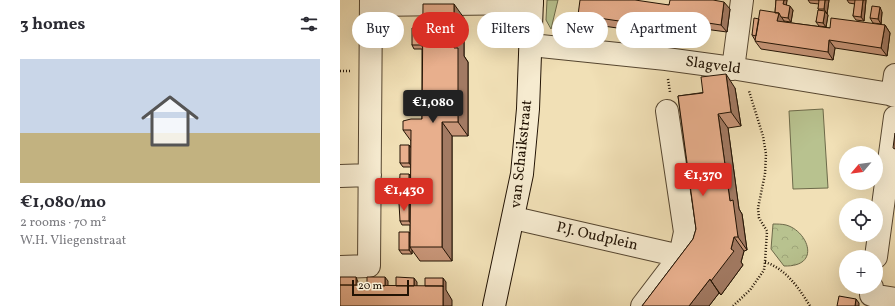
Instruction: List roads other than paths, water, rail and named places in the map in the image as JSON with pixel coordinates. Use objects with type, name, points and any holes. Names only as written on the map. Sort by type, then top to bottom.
[{"type":"street","points":[[741,70],[742,0]]},
{"type":"street","points":[[340,267],[369,266],[371,2],[532,2]]},
{"type":"street","name":"van Schaikstraat","points":[[532,2],[532,12]]},
{"type":"street","name":"Slagveld","points":[[544,46],[666,59],[741,70],[894,88]]},
{"type":"street","name":"van Schaikstraat","points":[[494,306],[514,218],[523,167],[531,48]]},
{"type":"street","points":[[642,306],[680,256],[685,232],[667,111]]},
{"type":"street","points":[[878,250],[889,200],[895,117]]},
{"type":"street","points":[[340,176],[370,175]]},
{"type":"street","name":"P.J. Oudplein","points":[[514,218],[680,256]]},
{"type":"street","points":[[870,294],[895,299]]}]
